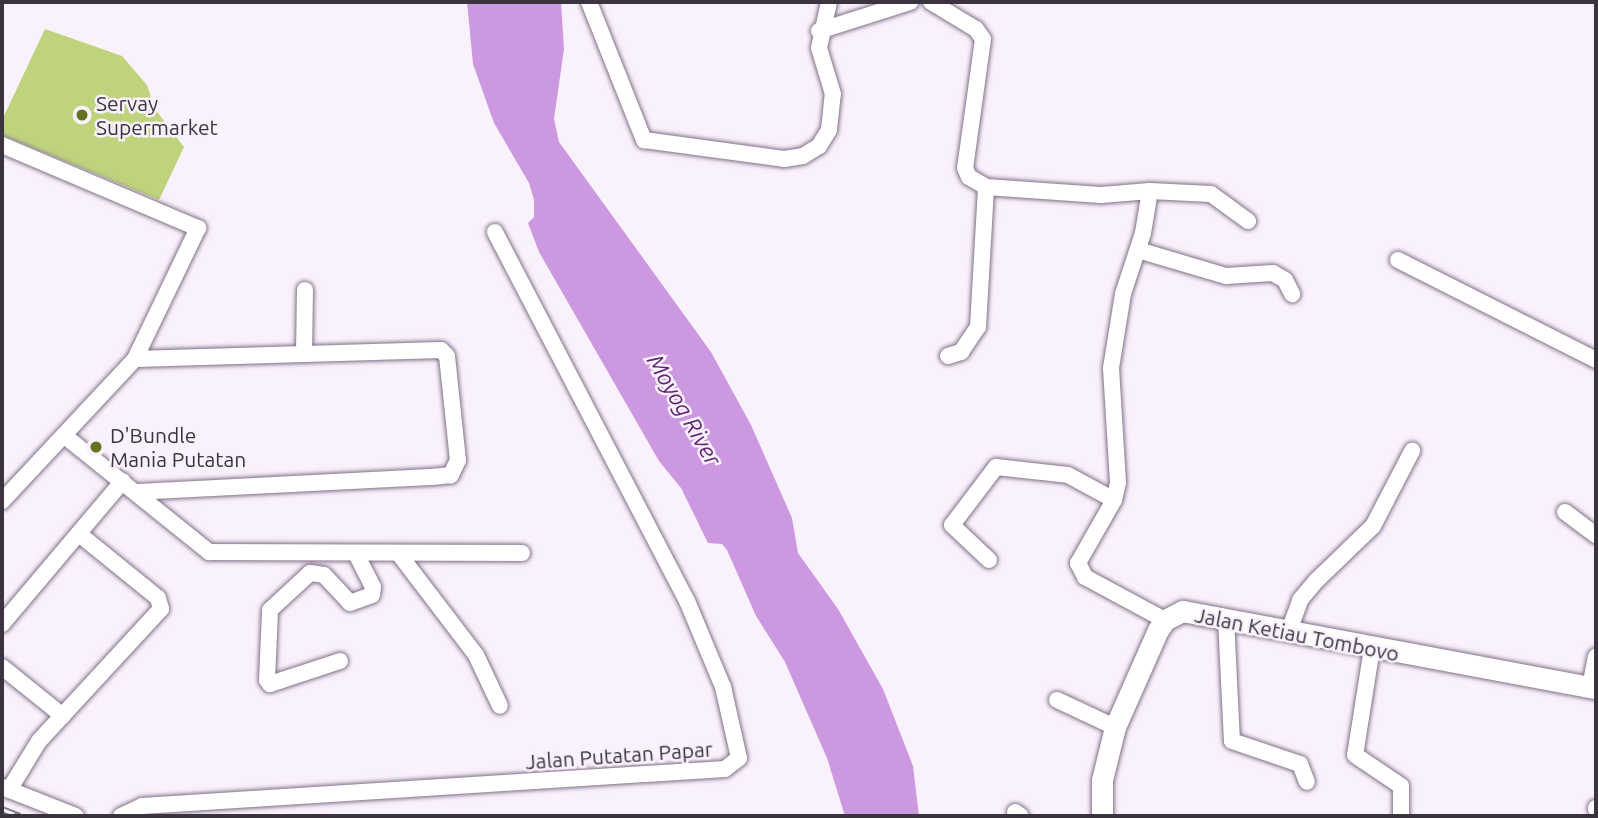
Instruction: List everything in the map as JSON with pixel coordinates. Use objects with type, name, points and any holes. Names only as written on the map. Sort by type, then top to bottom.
[{"type":"street","points":[[589,2],[644,140],[705,151],[784,159],[803,156],[818,146],[834,111],[819,48],[819,31],[830,2]]},
{"type":"street","points":[[819,31],[910,2]]},
{"type":"street","points":[[931,2],[975,29],[983,39],[965,168],[969,177],[986,187],[1101,195],[1150,191],[1211,194],[1248,221]]},
{"type":"street","points":[[2,145],[198,228],[135,359],[66,437],[2,501]]},
{"type":"street","points":[[947,356],[961,352],[978,327],[986,187]]},
{"type":"street","points":[[1150,191],[1138,250],[1123,295],[1111,368],[1119,461],[1114,500],[1081,556],[1079,571],[1165,620]]},
{"type":"street","name":"Jalan Putatan Papar","points":[[121,816],[142,806],[725,769],[739,758],[723,687],[687,601],[495,232]]},
{"type":"street","points":[[1138,250],[1226,276],[1273,273],[1285,280],[1292,294]]},
{"type":"street","points":[[1398,260],[1596,360]]},
{"type":"street","points":[[304,353],[305,290]]},
{"type":"street","points":[[2,624],[79,534],[129,486],[432,477],[451,475],[457,468],[447,356],[441,350],[135,359]]},
{"type":"street","points":[[66,437],[209,552],[522,553]]},
{"type":"street","points":[[1289,631],[1300,600],[1373,526],[1412,452]]},
{"type":"street","points":[[989,560],[952,525],[996,467],[1032,474],[1057,472],[1114,500]]},
{"type":"street","points":[[1565,512],[1596,535]]},
{"type":"street","points":[[76,816],[5,789],[28,755],[161,609],[158,598],[79,534]]},
{"type":"street","points":[[340,661],[270,684],[267,680],[270,610],[310,573],[324,575],[350,603],[372,595],[373,587],[356,554]]},
{"type":"street","points":[[399,554],[476,655],[500,706]]},
{"type":"street","name":"Jalan Ketiau Tombovo","points":[[1102,816],[1102,780],[1115,727],[1165,620],[1183,611],[1593,687]]},
{"type":"street","points":[[1226,619],[1232,741],[1300,764],[1307,782]]},
{"type":"street","points":[[1372,648],[1355,755],[1401,786],[1401,816]]},
{"type":"street","points":[[1593,687],[1596,657]]},
{"type":"street","points":[[2,667],[63,716]]},
{"type":"street","points":[[1057,700],[1115,727]]},
{"type":"water","name":"Moyog River","points":[[467,2],[561,2],[564,49],[554,119],[559,142],[711,352],[751,425],[792,518],[798,553],[838,609],[883,689],[913,766],[919,816],[845,816],[827,758],[785,662],[756,616],[727,550],[722,544],[708,543],[681,488],[659,461],[539,252],[528,223],[534,217],[534,200],[529,183],[494,123],[473,64]]},
{"type":"building","name":"Servay Supermarket","points":[[45,29],[122,56],[147,85],[155,109],[184,147],[159,200],[2,135],[2,120]]},
{"type":"railway","points":[[2,809],[20,816]]},
{"type":"place","name":"Servay Supermarket","points":[[82,115]]},
{"type":"place","name":"D'Bundle Mania Putatan","points":[[96,447]]}]
